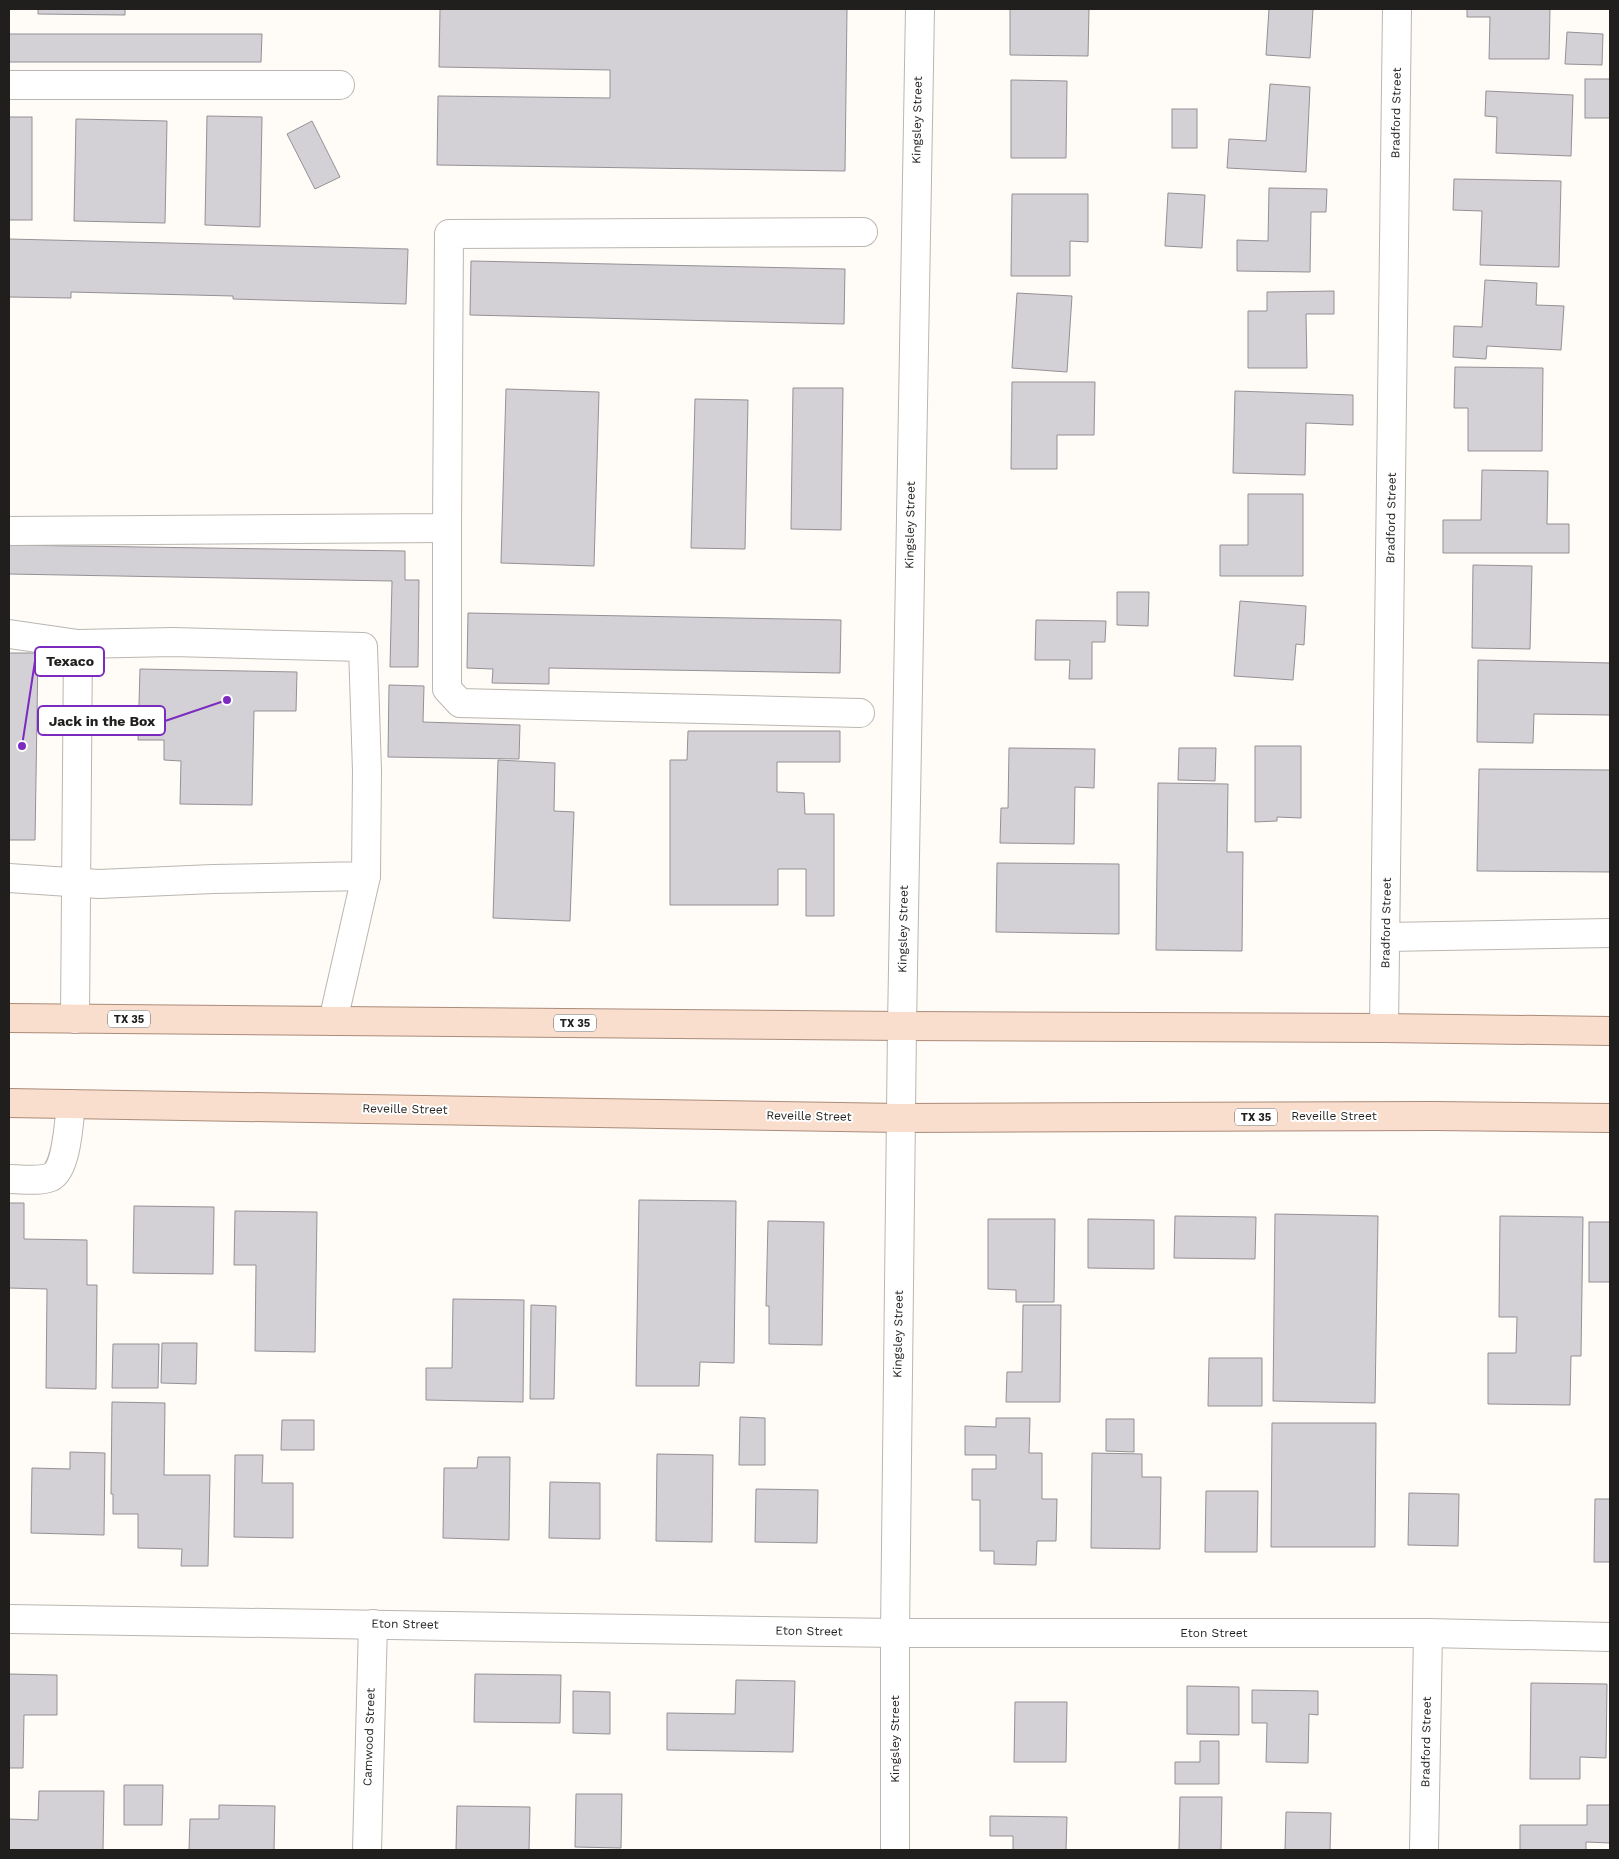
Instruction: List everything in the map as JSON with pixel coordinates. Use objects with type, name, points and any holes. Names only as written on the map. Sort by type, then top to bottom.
[{"type":"main road","name":"TX 35","points":[[9,1018],[1610,1031]]},
{"type":"main road","name":"Reveille Street","points":[[9,1103],[901,1118],[1424,1116],[1610,1118]]},
{"type":"street","name":"Kingsley Street","points":[[895,1850],[894,1633],[902,1026],[920,9]]},
{"type":"street","name":"Bradford Street","points":[[1384,1028],[1397,9]]},
{"type":"street","points":[[9,85],[340,86]]},
{"type":"street","points":[[860,713],[460,703],[447,689],[449,234],[864,232]]},
{"type":"street","points":[[9,531],[447,528]]},
{"type":"street","points":[[9,634],[78,644],[173,642],[363,647],[367,771],[366,876],[334,1021]]},
{"type":"street","points":[[75,1019],[78,644]]},
{"type":"street","points":[[9,878],[99,884],[213,879],[366,876]]},
{"type":"street","points":[[1386,937],[1610,934]]},
{"type":"street","points":[[9,1178],[41,1179],[51,1177],[57,1172],[64,1155],[71,1104]]},
{"type":"street","name":"Eton Street","points":[[9,1619],[894,1633],[1428,1633],[1610,1637]]},
{"type":"street","name":"Camwood Street","points":[[367,1850],[372,1624]]},
{"type":"street","name":"Bradford Street","points":[[1424,1850],[1428,1633]]},
{"type":"building","points":[[38,9],[125,9],[125,15],[38,14]]},
{"type":"building","points":[[440,9],[847,9],[845,171],[437,165],[438,96],[610,98],[610,70],[439,67]]},
{"type":"building","points":[[1010,9],[1089,9],[1088,56],[1010,55]]},
{"type":"building","points":[[1269,9],[1313,9],[1310,58],[1266,55]]},
{"type":"building","points":[[1467,9],[1550,9],[1549,59],[1489,59],[1490,17],[1467,17]]},
{"type":"building","points":[[1567,32],[1603,34],[1602,65],[1565,64]]},
{"type":"building","points":[[9,34],[262,34],[261,62],[9,62]]},
{"type":"building","points":[[1585,79],[1610,79],[1610,118],[1585,118]]},
{"type":"building","points":[[1011,80],[1067,81],[1066,158],[1011,158]]},
{"type":"building","points":[[1270,84],[1310,87],[1306,172],[1227,168],[1229,139],[1266,141]]},
{"type":"building","points":[[1486,91],[1573,95],[1571,156],[1496,153],[1497,117],[1485,116]]},
{"type":"building","points":[[1172,109],[1197,109],[1197,148],[1172,148]]},
{"type":"building","points":[[207,116],[262,117],[260,227],[205,225]]},
{"type":"building","points":[[9,117],[32,117],[32,220],[9,220]]},
{"type":"building","points":[[76,119],[167,121],[165,223],[74,221]]},
{"type":"building","points":[[312,121],[340,177],[315,189],[287,134]]},
{"type":"building","points":[[1454,179],[1561,181],[1559,267],[1480,265],[1482,211],[1453,210]]},
{"type":"building","points":[[1269,188],[1327,189],[1326,212],[1311,212],[1310,272],[1237,271],[1237,240],[1268,241]]},
{"type":"building","points":[[1168,193],[1205,195],[1202,248],[1165,246]]},
{"type":"building","points":[[1012,194],[1088,194],[1088,242],[1070,241],[1070,276],[1011,276]]},
{"type":"building","points":[[9,239],[408,249],[406,304],[233,299],[233,296],[71,292],[71,298],[9,297]]},
{"type":"building","points":[[471,261],[845,269],[844,324],[470,315]]},
{"type":"building","points":[[1485,280],[1537,283],[1536,305],[1564,306],[1561,350],[1487,346],[1486,359],[1453,357],[1454,326],[1482,327]]},
{"type":"building","points":[[1334,291],[1334,314],[1306,314],[1307,368],[1248,368],[1248,311],[1267,311],[1267,292]]},
{"type":"building","points":[[1017,293],[1072,296],[1067,372],[1012,368]]},
{"type":"building","points":[[1455,367],[1543,368],[1542,451],[1468,451],[1468,408],[1454,408]]},
{"type":"building","points":[[1012,382],[1095,382],[1094,435],[1057,435],[1057,469],[1011,469]]},
{"type":"building","points":[[793,388],[843,388],[841,530],[791,529]]},
{"type":"building","points":[[506,389],[599,392],[594,566],[501,563]]},
{"type":"building","points":[[1235,391],[1353,395],[1353,425],[1306,423],[1305,475],[1233,473]]},
{"type":"building","points":[[695,399],[748,400],[745,549],[691,548]]},
{"type":"building","points":[[1482,470],[1548,471],[1547,524],[1569,524],[1569,553],[1443,553],[1443,520],[1481,520]]},
{"type":"building","points":[[1248,494],[1303,494],[1303,576],[1220,576],[1220,545],[1248,545]]},
{"type":"building","points":[[9,545],[405,551],[405,580],[419,580],[418,667],[390,667],[392,581],[9,574]]},
{"type":"building","points":[[1473,565],[1532,566],[1530,649],[1472,648]]},
{"type":"building","points":[[1117,592],[1149,592],[1148,626],[1117,625]]},
{"type":"building","points":[[1240,601],[1306,606],[1304,645],[1296,644],[1293,680],[1234,676]]},
{"type":"building","points":[[468,613],[841,620],[840,673],[549,668],[549,684],[492,683],[493,669],[467,668]]},
{"type":"building","points":[[1036,620],[1106,621],[1105,642],[1092,642],[1092,679],[1069,679],[1070,660],[1035,660]]},
{"type":"building","points":[[9,653],[38,653],[35,840],[9,840]]},
{"type":"building","points":[[1478,660],[1610,663],[1610,715],[1534,714],[1533,743],[1477,742]]},
{"type":"building","points":[[140,669],[297,672],[296,711],[254,711],[252,805],[180,804],[181,761],[164,760],[164,740],[138,740]]},
{"type":"building","points":[[389,685],[424,686],[423,722],[520,725],[519,759],[388,757]]},
{"type":"building","points":[[688,731],[840,731],[840,762],[777,762],[777,792],[804,793],[805,814],[834,814],[834,916],[806,916],[806,869],[778,869],[778,905],[670,905],[670,760],[687,760]]},
{"type":"building","points":[[1255,746],[1301,746],[1301,818],[1277,817],[1277,821],[1255,822]]},
{"type":"building","points":[[1009,748],[1095,749],[1094,788],[1075,787],[1074,844],[1000,843],[1001,808],[1008,808]]},
{"type":"building","points":[[1179,748],[1216,748],[1215,781],[1178,780]]},
{"type":"building","points":[[498,760],[555,763],[554,811],[574,812],[570,921],[493,918]]},
{"type":"building","points":[[1479,769],[1610,770],[1610,872],[1477,871]]},
{"type":"building","points":[[1158,783],[1228,784],[1227,852],[1243,852],[1242,951],[1156,950]]},
{"type":"building","points":[[997,863],[1119,864],[1119,934],[996,932]]},
{"type":"building","points":[[639,1200],[736,1201],[734,1363],[700,1362],[699,1386],[636,1386]]},
{"type":"building","points":[[9,1203],[24,1203],[24,1239],[87,1240],[87,1285],[97,1285],[96,1389],[46,1388],[47,1289],[9,1288]]},
{"type":"building","points":[[134,1206],[214,1207],[213,1274],[133,1273]]},
{"type":"building","points":[[235,1211],[317,1212],[315,1352],[255,1351],[256,1265],[234,1265]]},
{"type":"building","points":[[1275,1214],[1378,1216],[1375,1403],[1273,1401]]},
{"type":"building","points":[[1175,1216],[1256,1217],[1255,1259],[1174,1258]]},
{"type":"building","points":[[1500,1216],[1583,1217],[1581,1356],[1571,1356],[1570,1405],[1488,1404],[1488,1353],[1516,1353],[1517,1317],[1499,1317]]},
{"type":"building","points":[[988,1219],[1055,1219],[1054,1302],[1016,1302],[1016,1290],[988,1289]]},
{"type":"building","points":[[1088,1219],[1154,1220],[1154,1269],[1088,1268]]},
{"type":"building","points":[[768,1221],[824,1222],[822,1345],[769,1344],[769,1306],[766,1306]]},
{"type":"building","points":[[1589,1222],[1610,1222],[1610,1282],[1589,1282]]},
{"type":"building","points":[[453,1299],[524,1300],[523,1402],[426,1400],[426,1368],[452,1368]]},
{"type":"building","points":[[531,1305],[556,1306],[554,1399],[530,1399]]},
{"type":"building","points":[[1023,1305],[1061,1305],[1060,1402],[1006,1402],[1007,1372],[1022,1372]]},
{"type":"building","points":[[162,1343],[197,1343],[196,1384],[161,1383]]},
{"type":"building","points":[[113,1344],[159,1344],[158,1388],[112,1388]]},
{"type":"building","points":[[1209,1358],[1262,1358],[1262,1406],[1208,1406]]},
{"type":"building","points":[[112,1402],[165,1403],[164,1475],[210,1475],[208,1566],[181,1566],[182,1549],[138,1548],[138,1514],[113,1514],[113,1494],[111,1494]]},
{"type":"building","points":[[740,1417],[765,1418],[765,1465],[739,1465]]},
{"type":"building","points":[[996,1418],[1030,1418],[1029,1453],[1042,1453],[1042,1499],[1057,1499],[1056,1541],[1037,1541],[1036,1565],[994,1564],[994,1551],[980,1551],[980,1500],[972,1500],[972,1469],[996,1469],[996,1455],[965,1455],[965,1426],[996,1427]]},
{"type":"building","points":[[1106,1419],[1134,1419],[1134,1452],[1106,1451]]},
{"type":"building","points":[[282,1420],[314,1420],[314,1450],[281,1450]]},
{"type":"building","points":[[1272,1423],[1376,1423],[1375,1547],[1271,1547]]},
{"type":"building","points":[[70,1452],[105,1453],[104,1535],[31,1533],[32,1468],[70,1469]]},
{"type":"building","points":[[1092,1453],[1142,1454],[1142,1477],[1161,1477],[1160,1549],[1091,1548]]},
{"type":"building","points":[[657,1454],[713,1455],[712,1542],[656,1541]]},
{"type":"building","points":[[235,1455],[263,1455],[262,1483],[293,1483],[293,1538],[234,1537]]},
{"type":"building","points":[[478,1457],[510,1457],[509,1540],[443,1538],[444,1468],[477,1468]]},
{"type":"building","points":[[550,1482],[600,1483],[600,1539],[549,1538]]},
{"type":"building","points":[[756,1489],[818,1490],[817,1543],[755,1542]]},
{"type":"building","points":[[1206,1491],[1258,1491],[1257,1552],[1205,1552]]},
{"type":"building","points":[[1409,1493],[1459,1494],[1458,1546],[1408,1545]]},
{"type":"building","points":[[1595,1499],[1610,1499],[1610,1562],[1594,1562]]},
{"type":"building","points":[[9,1674],[57,1675],[57,1715],[24,1715],[23,1768],[9,1768]]},
{"type":"building","points":[[475,1674],[561,1675],[560,1723],[474,1722]]},
{"type":"building","points":[[736,1680],[795,1681],[793,1752],[667,1750],[667,1713],[735,1714]]},
{"type":"building","points":[[1531,1683],[1607,1684],[1606,1758],[1580,1757],[1580,1779],[1530,1779]]},
{"type":"building","points":[[1187,1686],[1239,1687],[1239,1735],[1187,1734]]},
{"type":"building","points":[[1252,1690],[1318,1691],[1318,1715],[1309,1714],[1308,1763],[1266,1762],[1267,1723],[1252,1723]]},
{"type":"building","points":[[573,1691],[610,1692],[610,1734],[573,1733]]},
{"type":"building","points":[[1015,1702],[1067,1702],[1066,1762],[1014,1762]]},
{"type":"building","points":[[1200,1741],[1219,1741],[1219,1784],[1175,1784],[1175,1762],[1200,1762]]},
{"type":"building","points":[[124,1785],[163,1785],[162,1825],[124,1825]]},
{"type":"building","points":[[39,1791],[104,1791],[103,1850],[9,1850],[9,1819],[38,1820]]},
{"type":"building","points":[[576,1794],[622,1794],[621,1848],[575,1847]]},
{"type":"building","points":[[1180,1797],[1222,1797],[1221,1850],[1179,1850]]},
{"type":"building","points":[[219,1805],[275,1806],[274,1850],[189,1850],[190,1819],[219,1819]]},
{"type":"building","points":[[1587,1805],[1610,1805],[1610,1843],[1586,1842],[1586,1850],[1520,1850],[1520,1825],[1587,1825]]},
{"type":"building","points":[[457,1806],[530,1807],[529,1850],[456,1850]]},
{"type":"building","points":[[1286,1812],[1331,1813],[1330,1850],[1285,1850]]},
{"type":"building","points":[[990,1816],[1067,1817],[1066,1850],[1013,1850],[1013,1836],[990,1836]]},
{"type":"place","name":"Jack in the Box","points":[[227,700]]},
{"type":"place","name":"Texaco","points":[[22,746]]}]
